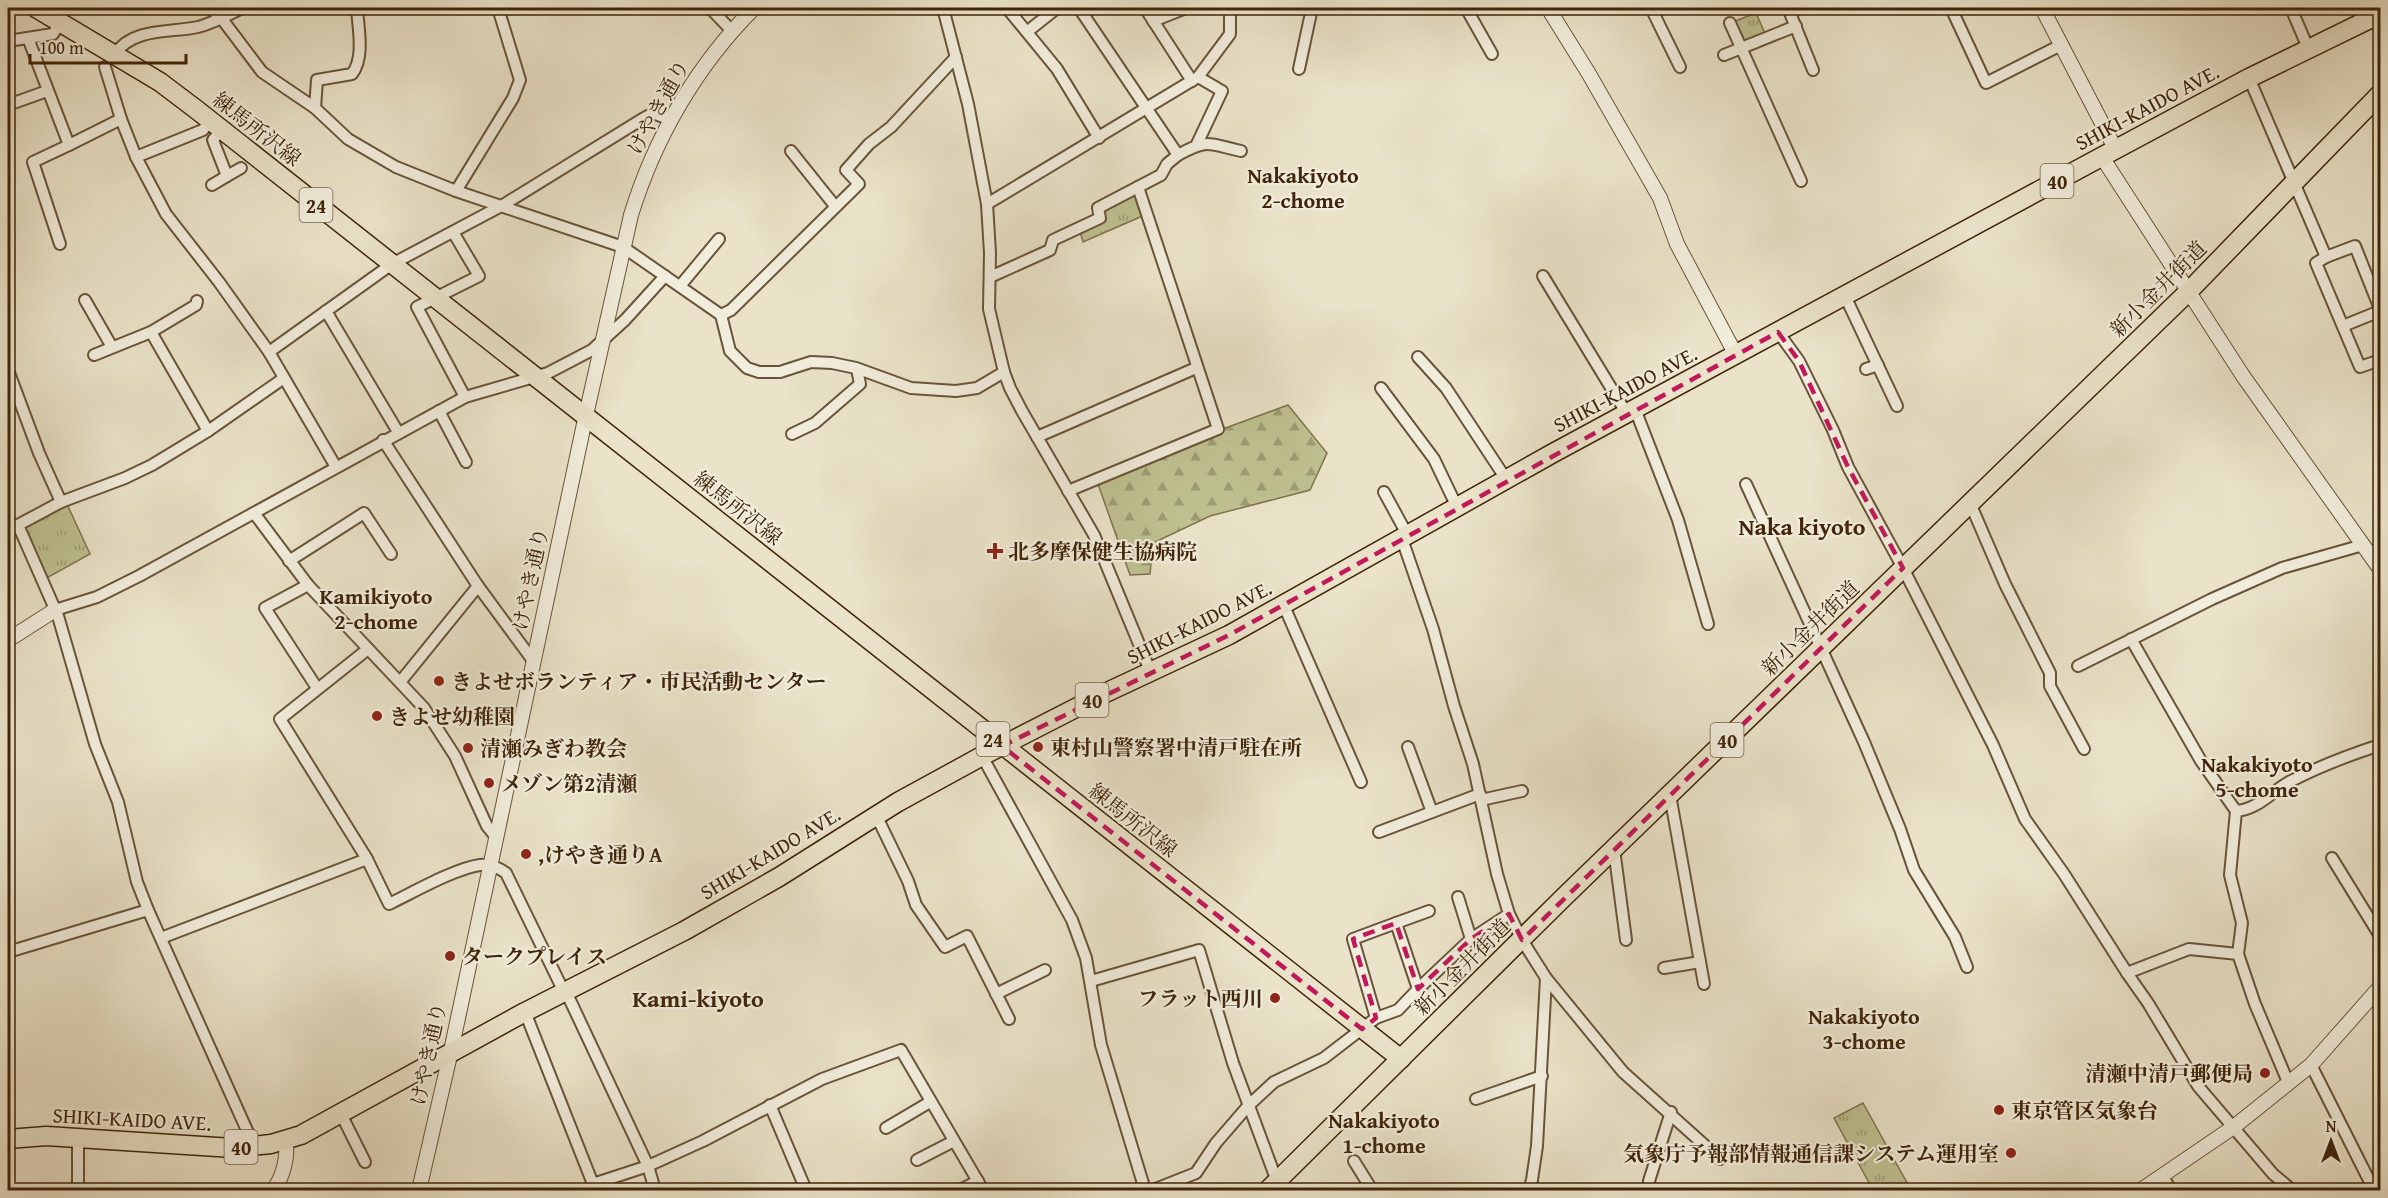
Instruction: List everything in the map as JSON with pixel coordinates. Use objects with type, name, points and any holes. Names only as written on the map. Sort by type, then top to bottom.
[{"type":"main road","name":"練馬所沢線","points":[[48,13],[110,61],[160,82],[216,125],[1002,746],[1369,1024],[1401,1059]]},
{"type":"main road","name":"SHIKI-KAIDO AVE.","points":[[8,1139],[46,1137],[233,1148],[254,1146],[301,1135],[525,1012],[724,909],[876,815],[982,756],[1284,606],[1506,479],[1736,354],[2248,78],[2380,14]]},
{"type":"main road","name":"新小金井街道","points":[[1275,1188],[1401,1059],[1614,849],[2188,292],[2380,94]]},
{"type":"street","points":[[210,8],[222,19],[262,72],[315,108],[348,139],[396,167],[456,191],[623,247],[721,315],[730,351],[747,368],[759,372],[780,372],[811,362],[832,363],[857,369],[911,388],[956,391],[976,388],[1004,372]]},
{"type":"street","points":[[242,8],[222,19],[198,27],[165,30],[142,36],[122,45],[110,61],[121,119],[136,157],[166,214],[219,282],[269,352],[336,467]]},
{"type":"street","points":[[315,108],[317,80],[352,74],[357,67],[360,45],[357,8]]},
{"type":"street","points":[[456,191],[513,98],[520,80],[498,8]]},
{"type":"street","points":[[710,8],[732,31]]},
{"type":"street","name":"けやき通り","points":[[419,1191],[451,1052],[623,247],[642,181],[671,120],[703,68],[732,31],[754,8]]},
{"type":"street","points":[[943,8],[968,104],[987,204],[989,309],[1004,372],[1010,388],[1037,437],[1094,535],[1151,673]]},
{"type":"street","points":[[1007,8],[1029,32],[1057,69],[1099,138]]},
{"type":"street","points":[[1029,32],[1057,8]]},
{"type":"street","points":[[1079,8],[1178,155]]},
{"type":"street","points":[[1144,8],[1195,79],[1222,91],[1197,144]]},
{"type":"street","points":[[1153,21],[1186,8]]},
{"type":"street","points":[[987,204],[1195,79],[1230,34],[1230,8]]},
{"type":"street","points":[[1299,69],[1312,8]]},
{"type":"street","points":[[1466,8],[1492,54]]},
{"type":"street","points":[[1548,8],[1589,74],[1660,198],[1677,244],[1736,354]]},
{"type":"street","points":[[1651,8],[1680,67]]},
{"type":"street","points":[[1788,8],[1813,70]]},
{"type":"street","points":[[1951,8],[1986,83],[2061,45]]},
{"type":"street","points":[[2042,8],[2109,153],[2188,292],[2248,385],[2380,568]]},
{"type":"street","points":[[2291,8],[2308,48]]},
{"type":"street","points":[[8,40],[53,34],[48,13]]},
{"type":"street","points":[[1730,23],[1801,181]]},
{"type":"street","points":[[1724,55],[1796,26]]},
{"type":"street","points":[[28,38],[69,145]]},
{"type":"street","points":[[721,315],[731,310],[859,184],[846,170],[869,144],[891,127],[956,57]]},
{"type":"street","points":[[2248,78],[2326,258]]},
{"type":"street","points":[[8,105],[47,91]]},
{"type":"street","points":[[269,352],[392,264],[503,205],[653,113],[671,120]]},
{"type":"street","points":[[60,244],[33,162],[121,119]]},
{"type":"street","points":[[136,157],[216,125]]},
{"type":"street","points":[[216,125],[213,140],[227,176]]},
{"type":"street","points":[[990,277],[1050,249],[1053,240],[1100,218],[1098,208],[1161,175],[1167,164],[1197,144],[1206,143],[1241,151]]},
{"type":"street","points":[[791,151],[835,206]]},
{"type":"street","points":[[212,185],[241,168]]},
{"type":"street","points":[[1068,491],[1218,429],[1138,187]]},
{"type":"street","points":[[453,232],[478,276],[417,306],[465,397]]},
{"type":"street","points":[[680,286],[719,238]]},
{"type":"street","points":[[2343,326],[2380,310],[2355,246],[2316,263],[2360,366],[2380,360]]},
{"type":"street","points":[[8,640],[55,610],[97,597],[465,397],[548,373],[587,353],[625,320],[665,276]]},
{"type":"street","points":[[1544,276],[1631,411],[1678,520],[1708,624]]},
{"type":"street","points":[[1845,296],[1898,406]]},
{"type":"street","points":[[85,300],[112,347]]},
{"type":"street","points":[[94,354],[152,332],[195,305],[197,301]]},
{"type":"street","points":[[326,311],[398,432]]},
{"type":"street","points":[[152,332],[208,431]]},
{"type":"street","points":[[1779,332],[1799,361],[1833,430],[1848,467],[1903,568],[1977,719],[1993,745],[2025,819],[2064,874],[2148,1003],[2198,1086],[2235,1126],[2273,1174],[2292,1191]]},
{"type":"street","points":[[1418,357],[1442,392],[1474,430],[1506,479]]},
{"type":"street","points":[[1866,369],[1878,365]]},
{"type":"street","points":[[1037,437],[1196,368]]},
{"type":"street","points":[[792,434],[815,423],[860,384],[857,369]]},
{"type":"street","points":[[8,370],[39,453],[61,502]]},
{"type":"street","points":[[254,1146],[137,882],[118,802],[95,744],[55,610],[13,527],[61,502],[125,478],[180,449],[284,378]]},
{"type":"street","points":[[1381,388],[1434,459],[1457,507]]},
{"type":"street","points":[[439,411],[466,462]]},
{"type":"street","points":[[1465,436],[1474,430]]},
{"type":"street","points":[[383,440],[478,586],[534,662]]},
{"type":"street","points":[[1746,484],[1868,753],[1900,829],[1914,870],[1955,938],[1967,967]]},
{"type":"street","points":[[1384,492],[1405,538],[1480,797],[1497,874],[1509,914],[1522,940],[1546,978],[1623,1072],[1720,1159]]},
{"type":"street","points":[[1970,503],[2005,584],[2050,673],[2050,686],[2062,721],[2084,749]]},
{"type":"street","points":[[254,513],[308,585],[424,708],[455,756],[487,826],[496,837]]},
{"type":"street","points":[[289,561],[364,513],[391,554]]},
{"type":"street","points":[[2078,666],[2212,599],[2282,568],[2363,545]]},
{"type":"street","points":[[308,585],[265,608],[317,688]]},
{"type":"street","points":[[401,681],[478,586]]},
{"type":"street","points":[[1284,606],[1361,782]]},
{"type":"street","points":[[2131,639],[2201,761],[2236,811],[2230,875],[2242,923],[2238,954],[2255,1004],[2289,1082]]},
{"type":"street","points":[[369,649],[280,719],[367,859],[389,904],[472,867],[490,866],[506,873],[569,998],[648,1166],[655,1191]]},
{"type":"street","points":[[2236,811],[2248,811],[2286,784],[2327,764],[2380,745]]},
{"type":"street","points":[[1408,747],[1432,812]]},
{"type":"street","points":[[982,756],[1072,920],[1086,958],[1101,1045],[1145,1191]]},
{"type":"street","points":[[1379,832],[1480,797],[1522,790]]},
{"type":"street","points":[[1670,795],[1704,984]]},
{"type":"street","points":[[876,815],[908,881],[916,905],[945,947],[968,936],[1009,1020]]},
{"type":"street","points":[[1614,849],[1626,940]]},
{"type":"street","points":[[2332,858],[2380,936]]},
{"type":"street","points":[[161,938],[367,859]]},
{"type":"street","points":[[1458,897],[1471,939]]},
{"type":"street","points":[[8,952],[148,910]]},
{"type":"street","points":[[1369,1024],[1353,939],[1429,911]]},
{"type":"street","points":[[1153,1191],[1196,1173],[1216,1143],[1248,1106],[1274,1082],[1324,1058],[1369,1024],[1398,1010],[1471,939],[1509,914]]},
{"type":"street","points":[[1396,923],[1418,989]]},
{"type":"street","points":[[2127,973],[2189,949],[2238,954]]},
{"type":"street","points":[[1090,981],[1199,950],[1275,1188]]},
{"type":"street","points":[[1664,968],[1700,962]]},
{"type":"street","points":[[996,994],[1045,970]]},
{"type":"street","points":[[1529,1191],[1536,1146],[1542,1076],[1546,978]]},
{"type":"street","points":[[2141,1191],[2235,1126],[2311,1065],[2380,987]]},
{"type":"street","points":[[525,1012],[593,1184],[648,1166],[703,1141],[822,1079],[901,1050],[980,1186],[960,1191]]},
{"type":"street","points":[[2311,1065],[2374,1191]]},
{"type":"street","points":[[1476,1099],[1542,1076]]},
{"type":"street","points":[[886,1128],[930,1102]]},
{"type":"street","points":[[770,1105],[806,1191]]},
{"type":"street","points":[[1650,1191],[1649,1181],[1671,1113]]},
{"type":"street","points":[[341,1114],[365,1161]]},
{"type":"street","points":[[78,1139],[78,1191]]},
{"type":"street","points":[[273,1191],[280,1179],[286,1156],[285,1140]]},
{"type":"street","points":[[917,1160],[954,1141]]},
{"type":"street","points":[[1354,1161],[1372,1191]]},
{"type":"street","points":[[2162,1175],[2171,1191]]},
{"type":"highlighted area","points":[[1778,332],[1799,361],[1848,467],[1903,568],[1522,940],[1509,914],[1471,939],[1418,989],[1396,923],[1353,939],[1376,1018],[1362,1029],[1002,746],[1229,635]]},
{"type":"green space","points":[[1756,13],[1767,38],[1741,48],[1730,23]]},
{"type":"green space","points":[[1138,187],[1147,214],[1083,242],[1079,228],[1100,218],[1098,208]]},
{"type":"green space","points":[[1288,405],[1327,453],[1310,490],[1210,516],[1153,543],[1150,574],[1130,575],[1097,481],[1220,430]]},
{"type":"green space","points":[[66,502],[90,554],[45,579],[22,525]]},
{"type":"green space","points":[[1863,1103],[1911,1190],[1873,1190],[1834,1118]]},
{"type":"place","name":"北多摩保健生協病院","points":[[995,551]]},
{"type":"place","name":"きよせボランティア・市民活動センター","points":[[439,681]]},
{"type":"place","name":"きよせ幼稚園","points":[[377,716]]},
{"type":"place","name":"東村山警察署中清戸駐在所","points":[[1038,747]]},
{"type":"place","name":"清瀬みぎわ教会","points":[[468,748]]},
{"type":"place","name":"メゾン第2清瀬","points":[[489,783]]},
{"type":"place","name":",けやき通りA","points":[[526,854]]},
{"type":"place","name":"タークプレイス","points":[[450,956]]},
{"type":"place","name":"フラット西川","points":[[1275,998]]},
{"type":"place","name":"清瀬中清戸郵便局","points":[[2265,1073]]},
{"type":"place","name":"東京管区気象台","points":[[1999,1110]]},
{"type":"place","name":"気象庁予報部情報通信課システム運用室","points":[[2011,1153]]},
{"type":"district","name":"Nakakiyoto 2-chome","points":[[1303,188]]},
{"type":"district","name":"Naka kiyoto","points":[[1802,526]]},
{"type":"district","name":"Kamikiyoto 2-chome","points":[[376,608]]},
{"type":"district","name":"Nakakiyoto 5-chome","points":[[2257,776]]},
{"type":"district","name":"Kami-kiyoto","points":[[698,998]]},
{"type":"district","name":"Nakakiyoto 3-chome","points":[[1864,1028]]},
{"type":"district","name":"Nakakiyoto 1-chome","points":[[1384,1132]]}]
